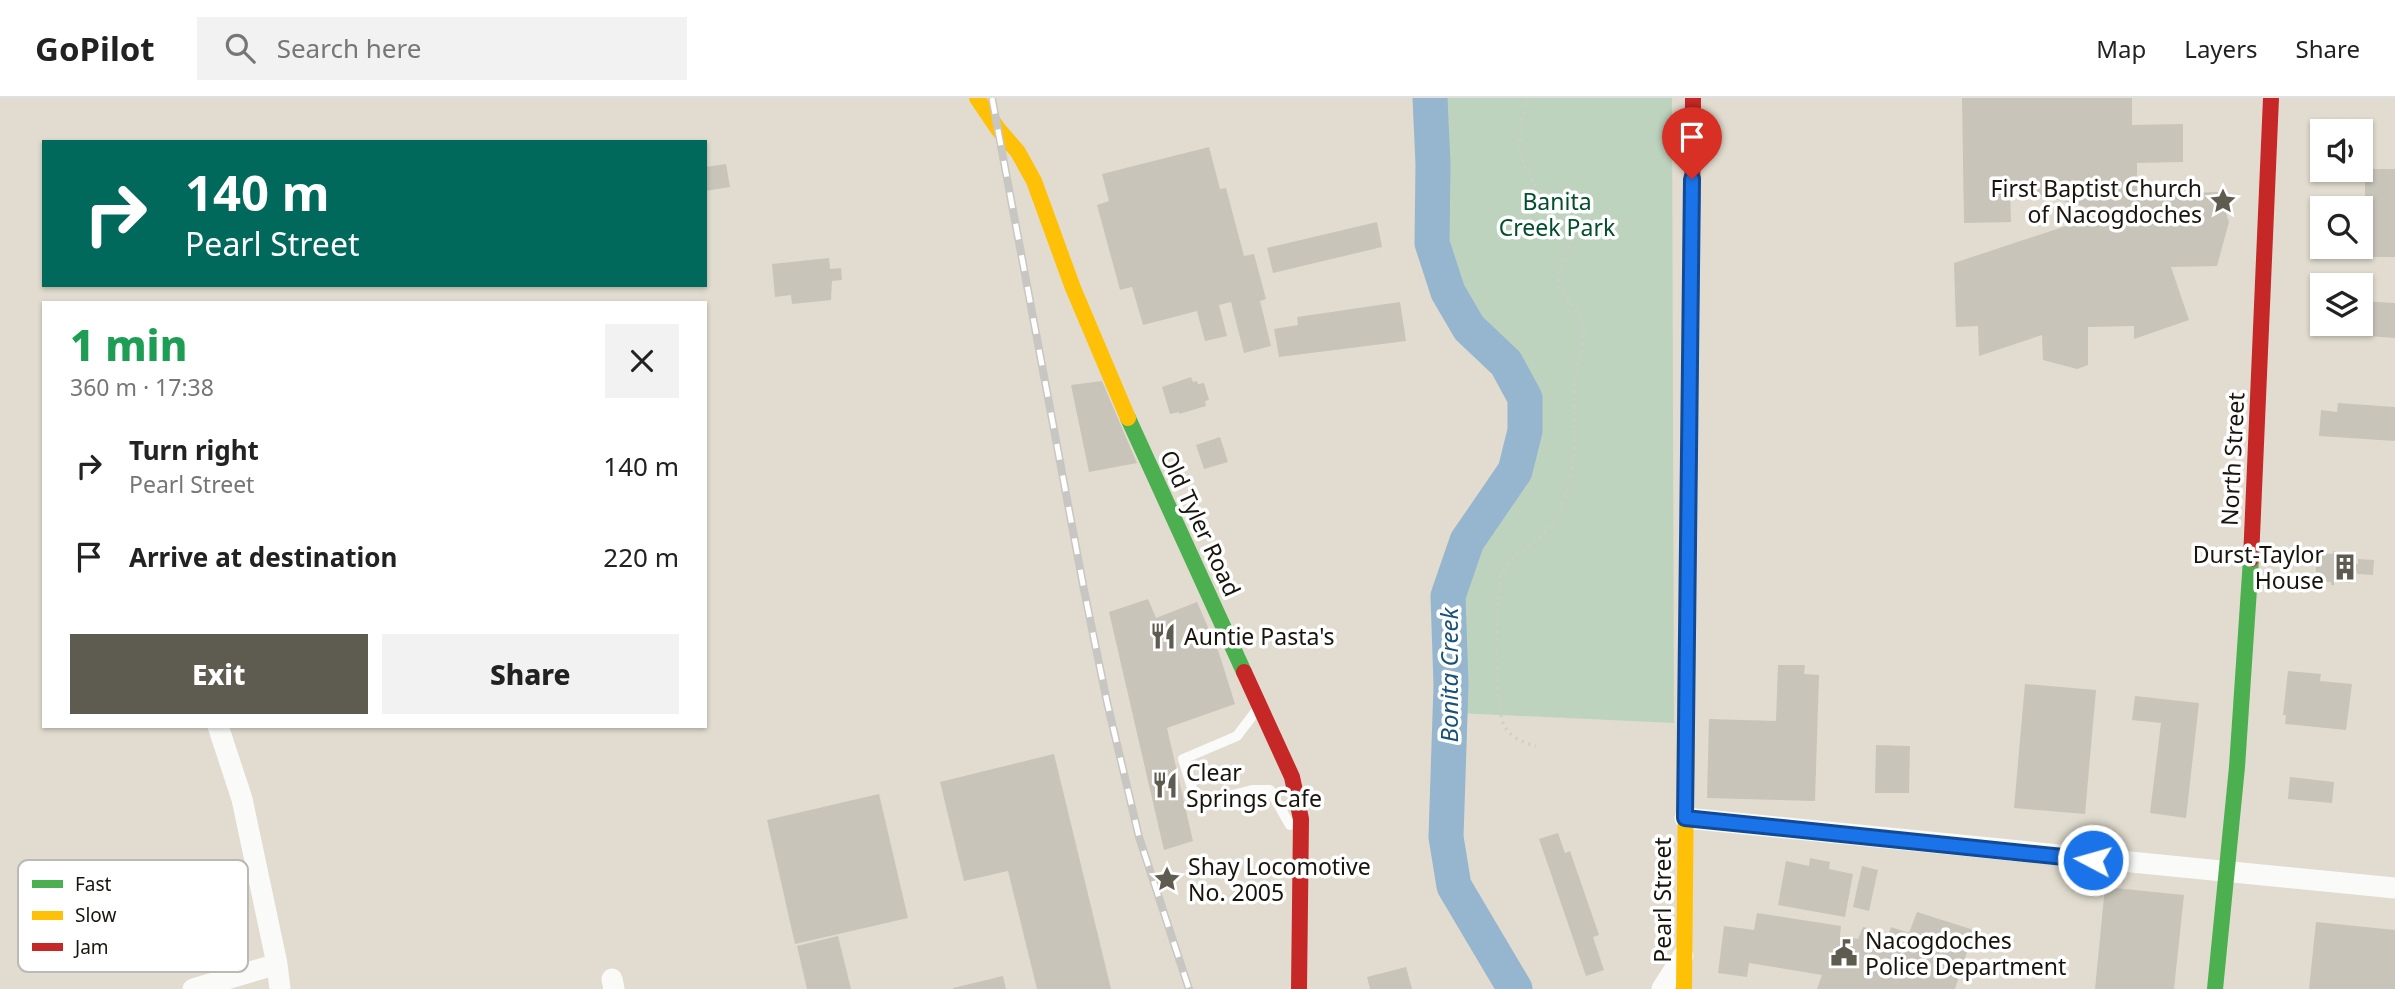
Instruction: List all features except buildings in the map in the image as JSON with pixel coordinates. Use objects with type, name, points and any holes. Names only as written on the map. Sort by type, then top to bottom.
[{"type":"street","name":"Old Tyler Road","points":[[977,98],[1018,152],[1034,181],[1104,365],[1292,777],[1301,818],[1302,848],[1299,989]]},
{"type":"street","name":"Pearl Street","points":[[1684,989],[1693,98]]},
{"type":"street","name":"North Street","points":[[2215,989],[2229,873],[2248,582],[2271,98]]},
{"type":"street","points":[[219,728],[242,799],[277,964],[279,989]]},
{"type":"street","points":[[1685,818],[2395,888]]},
{"type":"street","points":[[1662,989],[1684,954]]},
{"type":"street","points":[[193,989],[277,964]]},
{"type":"lane","points":[[1260,706],[1237,736],[1183,759],[1196,804],[1252,790],[1270,790],[1302,848]]},
{"type":"path","points":[[1528,98],[1518,142],[1525,166],[1538,191],[1568,222],[1574,233],[1569,250],[1558,270],[1558,282],[1578,314],[1584,331],[1575,381],[1573,462],[1561,511],[1547,530],[1507,566],[1498,594],[1499,700],[1502,721],[1511,735],[1523,743],[1536,746]]},
{"type":"green space","name":"Banita Creek Park","points":[[1437,98],[1672,98],[1674,723],[1458,713],[1451,595],[1470,543],[1519,474],[1530,432],[1531,396],[1511,359],[1473,321],[1455,290],[1442,242]]},
{"type":"waterway","name":"Bonita Creek","points":[[1430,98],[1432,243],[1448,292],[1469,328],[1506,363],[1525,398],[1525,431],[1515,471],[1467,541],[1448,596],[1451,685],[1446,837],[1454,886],[1515,989]]},
{"type":"railway","points":[[992,98],[1107,702],[1139,837],[1189,989]]},
{"type":"traffic: fast","points":[[1688,574],[1692,218]]},
{"type":"traffic: fast","points":[[1128,418],[1244,672]]},
{"type":"traffic: fast","points":[[2215,989],[2237,767],[2251,559]]},
{"type":"traffic: slow","points":[[977,98],[1018,152],[1034,181],[1073,288],[1128,418]]},
{"type":"traffic: slow","points":[[1684,989],[1688,574]]},
{"type":"traffic: jam","points":[[1692,218],[1693,98]]},
{"type":"traffic: jam","points":[[2251,559],[2271,98]]},
{"type":"traffic: jam","points":[[1244,672],[1292,777],[1301,819],[1299,989]]},
{"type":"place","name":"First Baptist Church of Nacogdoches","points":[[2223,201]]},
{"type":"place","name":"Durst-Taylor House","points":[[2345,567]]},
{"type":"place","name":"Auntie Pasta's","points":[[1163,636]]},
{"type":"place","name":"Clear Springs Cafe","points":[[1165,785]]},
{"type":"place","name":"Shay Locomotive No. 2005","points":[[1167,879]]},
{"type":"place","name":"Nacogdoches Police Department","points":[[1844,953]]},
{"type":"route","points":[[1692,179],[1685,818],[2093,860]]}]
